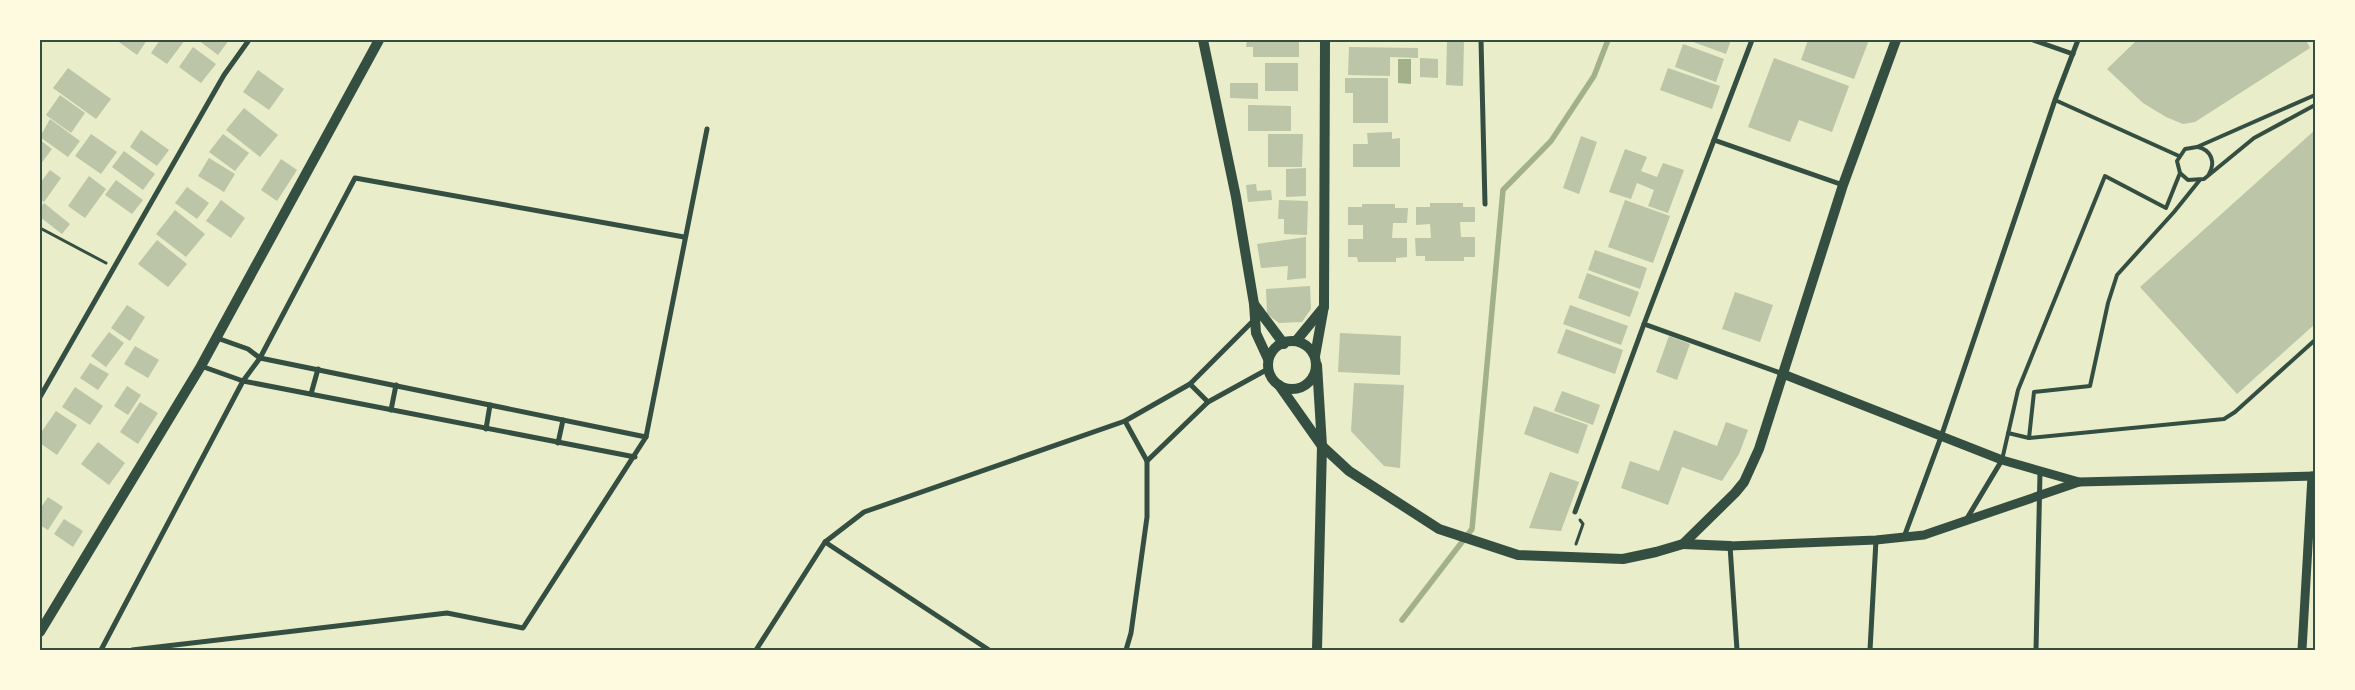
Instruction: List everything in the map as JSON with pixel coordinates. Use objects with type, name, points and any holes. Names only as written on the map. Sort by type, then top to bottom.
[{"type":"main road","points":[[40,632],[201,366],[379,40]]},
{"type":"main road","points":[[1203,40],[1236,197],[1254,304],[1258,316],[1258,341],[1272,379],[1279,385],[1322,446],[1349,471],[1440,529],[1518,555],[1623,558],[1656,552],[1683,544],[1730,546]]},
{"type":"main road","points":[[1279,385],[1289,389],[1304,385],[1315,374],[1324,306],[1325,40]]},
{"type":"main road","points":[[1683,544],[1744,482],[1759,449],[1843,185],[1896,40]]},
{"type":"main road","points":[[1268,364],[1272,350],[1296,341],[1324,306]]},
{"type":"main road","points":[[1258,316],[1284,344]]},
{"type":"main road","points":[[1296,341],[1310,348],[1316,360],[1322,446],[1317,650]]},
{"type":"street","points":[[40,397],[224,75],[249,40]]},
{"type":"street","points":[[1481,40],[1485,204]]},
{"type":"street","points":[[1576,512],[1644,324],[1752,40]]},
{"type":"street","points":[[2033,40],[2073,54]]},
{"type":"street","points":[[1903,538],[1941,437],[2055,100],[2078,40]]},
{"type":"street","points":[[132,650],[447,613],[523,628],[635,457],[646,437],[707,128]]},
{"type":"street","points":[[1714,140],[1843,185]]},
{"type":"street","points":[[101,650],[243,381],[260,358],[355,178],[684,237]]},
{"type":"street","points":[[756,650],[825,542],[864,512],[1125,420],[1190,384],[1258,316]]},
{"type":"street","points":[[1644,324],[1782,374],[2002,460],[2040,473],[2079,482],[2314,476],[2312,534],[2302,650]]},
{"type":"street","points":[[216,338],[248,349],[260,358],[646,437]]},
{"type":"street","points":[[1147,461],[1208,402],[1268,364]]},
{"type":"street","points":[[201,366],[243,381],[635,457]]},
{"type":"street","points":[[311,394],[318,369]]},
{"type":"street","points":[[1190,384],[1208,402]]},
{"type":"street","points":[[391,410],[396,385]]},
{"type":"street","points":[[486,429],[490,405]]},
{"type":"street","points":[[558,442],[563,420]]},
{"type":"street","points":[[1125,420],[1147,461],[1147,516],[1131,634],[1126,650]]},
{"type":"street","points":[[1964,522],[2002,460]]},
{"type":"street","points":[[2036,650],[2040,473]]},
{"type":"street","points":[[1737,650],[1730,546],[1876,540],[1924,535],[2079,482]]},
{"type":"street","points":[[1870,650],[1876,540]]},
{"type":"street","points":[[825,542],[989,650]]},
{"type":"lane","points":[[2199,181],[2188,180],[2180,173],[2177,167],[2179,156],[2185,149],[2197,147],[2315,95]]},
{"type":"lane","points":[[2055,100],[2179,156]]},
{"type":"lane","points":[[2029,438],[2034,392],[2090,386],[2108,303],[2117,276],[2199,181],[2208,176],[2254,138],[2315,105]]},
{"type":"lane","points":[[2197,147],[2207,151],[2210,156],[2212,166],[2208,176]]},
{"type":"lane","points":[[2002,460],[2018,390],[2105,176],[2166,208],[2180,173]]},
{"type":"lane","points":[[2008,433],[2029,438],[2224,419],[2235,412],[2315,340]]},
{"type":"path","points":[[40,228],[114,267]]},
{"type":"path","points":[[1572,557],[1583,524],[1576,512]]},
{"type":"shaded area","points":[[1398,59],[1411,59],[1411,84],[1398,83]]},
{"type":"building","points":[[121,40],[147,40],[137,55],[119,42]]},
{"type":"building","points":[[160,40],[185,40],[167,64],[151,53]]},
{"type":"building","points":[[198,40],[229,40],[218,55]]},
{"type":"building","points":[[1247,40],[1299,40],[1299,57],[1253,57],[1253,47],[1246,47]]},
{"type":"building","points":[[1447,40],[1464,40],[1463,86],[1446,85]]},
{"type":"building","points":[[1688,40],[1731,40],[1726,54]]},
{"type":"building","points":[[1808,40],[1869,40],[1854,79],[1801,60]]},
{"type":"building","points":[[2137,40],[2306,40],[2310,48],[2195,122],[2183,124],[2166,117],[2143,103],[2107,69]]},
{"type":"building","points":[[1683,44],[1724,59],[1716,82],[1675,67]]},
{"type":"building","points":[[193,47],[216,64],[201,83],[179,67]]},
{"type":"building","points":[[1349,47],[1418,48],[1418,58],[1390,57],[1390,76],[1348,75]]},
{"type":"building","points":[[1420,58],[1438,59],[1438,78],[1420,77]]},
{"type":"building","points":[[1774,58],[1849,86],[1832,132],[1799,120],[1790,142],[1748,127]]},
{"type":"building","points":[[1265,63],[1298,63],[1298,91],[1265,91]]},
{"type":"building","points":[[68,68],[111,99],[96,119],[53,88]]},
{"type":"building","points":[[1668,68],[1720,86],[1712,109],[1660,90]]},
{"type":"building","points":[[258,70],[284,89],[269,110],[243,92]]},
{"type":"building","points":[[1345,78],[1388,78],[1388,123],[1353,123],[1353,93],[1345,93]]},
{"type":"building","points":[[1230,83],[1258,83],[1258,99],[1230,98]]},
{"type":"building","points":[[60,95],[85,113],[71,133],[46,115]]},
{"type":"building","points":[[1248,105],[1291,106],[1291,131],[1248,131]]},
{"type":"building","points":[[244,108],[278,135],[260,157],[226,130]]},
{"type":"building","points":[[50,119],[80,141],[68,157],[40,137]]},
{"type":"building","points":[[141,130],[169,150],[157,166],[130,147]]},
{"type":"building","points":[[2315,130],[2315,324],[2237,394],[2140,287]]},
{"type":"building","points":[[1392,132],[1392,139],[1400,138],[1400,167],[1353,167],[1353,144],[1368,144],[1367,133]]},
{"type":"building","points":[[91,134],[117,152],[101,174],[75,156]]},
{"type":"building","points":[[223,134],[249,153],[235,171],[209,152]]},
{"type":"building","points":[[1268,134],[1303,134],[1302,167],[1268,167]]},
{"type":"building","points":[[1581,136],[1597,142],[1579,194],[1563,188]]},
{"type":"building","points":[[40,140],[52,149],[40,165]]},
{"type":"building","points":[[1625,149],[1647,157],[1641,171],[1657,177],[1663,163],[1684,170],[1668,213],[1648,206],[1654,190],[1637,183],[1631,199],[1609,192]]},
{"type":"building","points":[[124,151],[155,174],[143,190],[112,167]]},
{"type":"building","points":[[209,158],[235,174],[224,192],[198,176]]},
{"type":"building","points":[[281,159],[297,170],[277,201],[261,190]]},
{"type":"building","points":[[1306,168],[1306,196],[1286,197],[1286,169]]},
{"type":"building","points":[[50,170],[61,178],[44,202],[40,199],[40,183]]},
{"type":"building","points":[[89,176],[106,189],[85,218],[68,206]]},
{"type":"building","points":[[116,180],[143,200],[132,214],[105,195]]},
{"type":"building","points":[[1256,184],[1257,191],[1271,190],[1272,200],[1248,202],[1246,185]]},
{"type":"building","points":[[187,187],[209,203],[197,219],[175,203]]},
{"type":"building","points":[[221,200],[245,218],[231,238],[206,221]]},
{"type":"building","points":[[1279,200],[1308,201],[1307,235],[1284,234],[1284,219],[1278,219]]},
{"type":"building","points":[[1625,200],[1670,216],[1653,263],[1608,247]]},
{"type":"building","points":[[44,203],[70,224],[62,234],[40,217],[40,208]]},
{"type":"building","points":[[1430,203],[1463,203],[1463,207],[1475,207],[1475,222],[1460,222],[1461,237],[1475,237],[1475,257],[1464,257],[1464,261],[1425,261],[1425,256],[1416,256],[1415,238],[1431,238],[1430,224],[1416,225],[1416,207],[1430,207]]},
{"type":"building","points":[[1362,204],[1395,204],[1395,208],[1408,208],[1407,223],[1393,223],[1392,238],[1407,238],[1407,257],[1396,258],[1396,262],[1358,262],[1357,257],[1348,257],[1348,239],[1363,239],[1363,225],[1348,225],[1348,207],[1362,207]]},
{"type":"building","points":[[175,210],[205,234],[186,257],[156,234]]},
{"type":"building","points":[[1306,237],[1306,278],[1287,280],[1288,266],[1261,268],[1257,244]]},
{"type":"building","points":[[157,240],[187,264],[168,287],[138,264]]},
{"type":"building","points":[[1595,250],[1647,268],[1640,289],[1588,270]]},
{"type":"building","points":[[1587,273],[1639,292],[1630,317],[1578,298]]},
{"type":"building","points":[[1310,286],[1311,309],[1302,322],[1279,323],[1267,314],[1266,289]]},
{"type":"building","points":[[1735,292],[1773,305],[1760,342],[1722,329]]},
{"type":"building","points":[[127,305],[145,317],[130,341],[111,328]]},
{"type":"building","points":[[1570,305],[1628,326],[1621,345],[1563,324]]},
{"type":"building","points":[[1566,329],[1623,350],[1615,374],[1557,353]]},
{"type":"building","points":[[109,332],[124,343],[106,367],[91,356]]},
{"type":"building","points":[[1340,333],[1401,336],[1400,375],[1338,372]]},
{"type":"building","points":[[1669,336],[1690,344],[1677,380],[1656,372]]},
{"type":"building","points":[[135,346],[159,360],[148,378],[124,364]]},
{"type":"building","points":[[90,363],[109,374],[98,390],[80,378]]},
{"type":"building","points":[[1354,383],[1404,385],[1400,468],[1384,466],[1351,431]]},
{"type":"building","points":[[127,386],[141,395],[128,415],[114,406]]},
{"type":"building","points":[[75,387],[103,406],[90,425],[62,407]]},
{"type":"building","points":[[1562,391],[1600,405],[1593,425],[1554,411]]},
{"type":"building","points":[[140,402],[158,413],[138,444],[120,432]]},
{"type":"building","points":[[1534,406],[1588,425],[1578,454],[1524,434]]},
{"type":"building","points":[[56,411],[77,425],[57,455],[40,443],[40,434]]},
{"type":"building","points":[[1726,422],[1748,430],[1739,454],[1722,481],[1682,467],[1668,505],[1621,488],[1630,461],[1659,471],[1674,430],[1717,446]]},
{"type":"building","points":[[98,442],[125,463],[109,485],[81,464]]},
{"type":"building","points":[[1550,472],[1579,482],[1561,531],[1529,528]]},
{"type":"building","points":[[48,497],[63,507],[48,530],[40,525],[40,509]]},
{"type":"building","points":[[64,519],[83,531],[73,547],[54,534]]},
{"type":"waterway","points":[[1402,620],[1472,529],[1503,190],[1551,141],[1594,76],[1608,40]]}]
